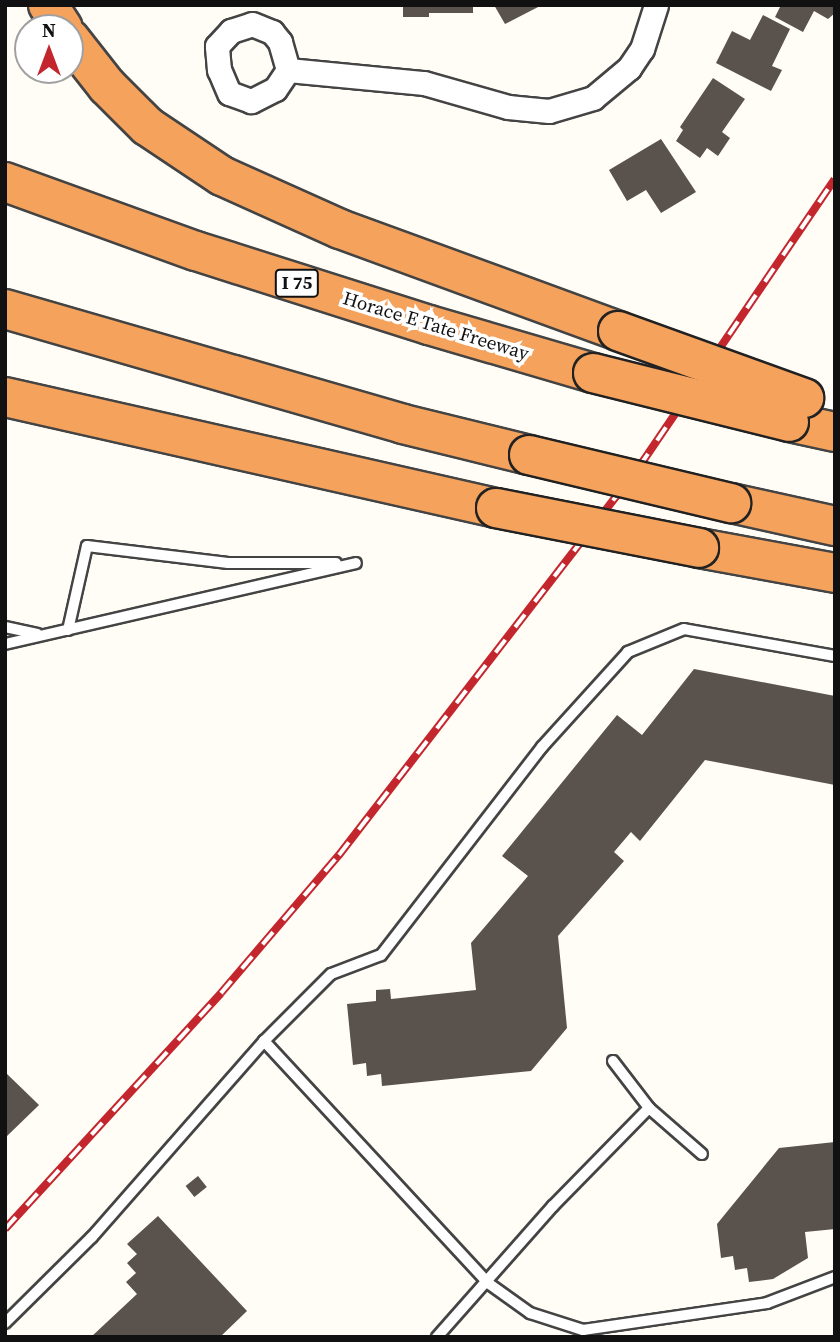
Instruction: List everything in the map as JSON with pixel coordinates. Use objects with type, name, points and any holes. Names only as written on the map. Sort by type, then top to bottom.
[{"type":"highway","points":[[84,57],[107,86],[147,125],[222,177],[340,229],[618,331],[809,411]]},
{"type":"highway","name":"Horace E Tate Freeway","points":[[5,182],[196,251],[429,325],[593,373],[809,411],[835,432]]},
{"type":"highway","points":[[5,309],[403,424],[835,526]]},
{"type":"highway","points":[[5,370],[231,449]]},
{"type":"highway","points":[[5,397],[496,508],[835,573]]},
{"type":"street","points":[[288,70],[424,83],[508,107],[549,111],[593,97],[629,68],[642,49],[656,5]]},
{"type":"lane","points":[[5,644],[68,630],[356,563],[228,563],[87,546],[68,630]]},
{"type":"lane","points":[[5,627],[42,636]]},
{"type":"lane","points":[[5,1323],[92,1237],[264,1041],[331,974],[381,955],[542,747],[628,652],[684,628],[835,656]]},
{"type":"lane","points":[[264,1041],[488,1283],[530,1313],[583,1330],[767,1303],[835,1277]]},
{"type":"lane","points":[[613,1061],[649,1108],[702,1154]]},
{"type":"lane","points":[[438,1337],[554,1206],[649,1108]]},
{"type":"building","points":[[403,5],[473,5],[473,13],[429,13],[429,17],[403,17]]},
{"type":"building","points":[[494,5],[542,5],[505,24]]},
{"type":"building","points":[[781,5],[835,5],[835,13],[828,19],[814,11],[803,32],[775,17]]},
{"type":"building","points":[[763,15],[790,29],[772,66],[782,70],[771,91],[716,63],[732,31],[750,40]]},
{"type":"building","points":[[713,78],[745,99],[722,132],[730,138],[718,156],[707,148],[700,158],[676,141],[683,130],[680,127]]},
{"type":"building","points":[[661,139],[696,192],[661,213],[646,190],[627,201],[609,170]]},
{"type":"building","points":[[694,669],[835,696],[835,785],[705,760],[640,841],[631,832],[614,852],[624,861],[558,936],[567,1028],[531,1071],[382,1086],[381,1074],[367,1076],[366,1063],[353,1065],[347,1004],[376,1001],[376,990],[390,989],[391,999],[476,990],[471,943],[528,876],[502,856],[617,715],[642,735]]},
{"type":"building","points":[[5,1072],[39,1105],[5,1138]]},
{"type":"building","points":[[835,1142],[835,1229],[805,1232],[808,1258],[773,1279],[749,1282],[747,1268],[735,1270],[733,1256],[721,1258],[717,1224],[779,1148]]},
{"type":"building","points":[[198,1176],[207,1187],[194,1197],[186,1186]]},
{"type":"building","points":[[158,1216],[247,1311],[220,1337],[91,1337],[137,1294],[126,1282],[136,1273],[127,1263],[137,1254],[127,1244]]},
{"type":"railway","points":[[5,1229],[221,993],[339,855],[639,467],[835,179]]}]
